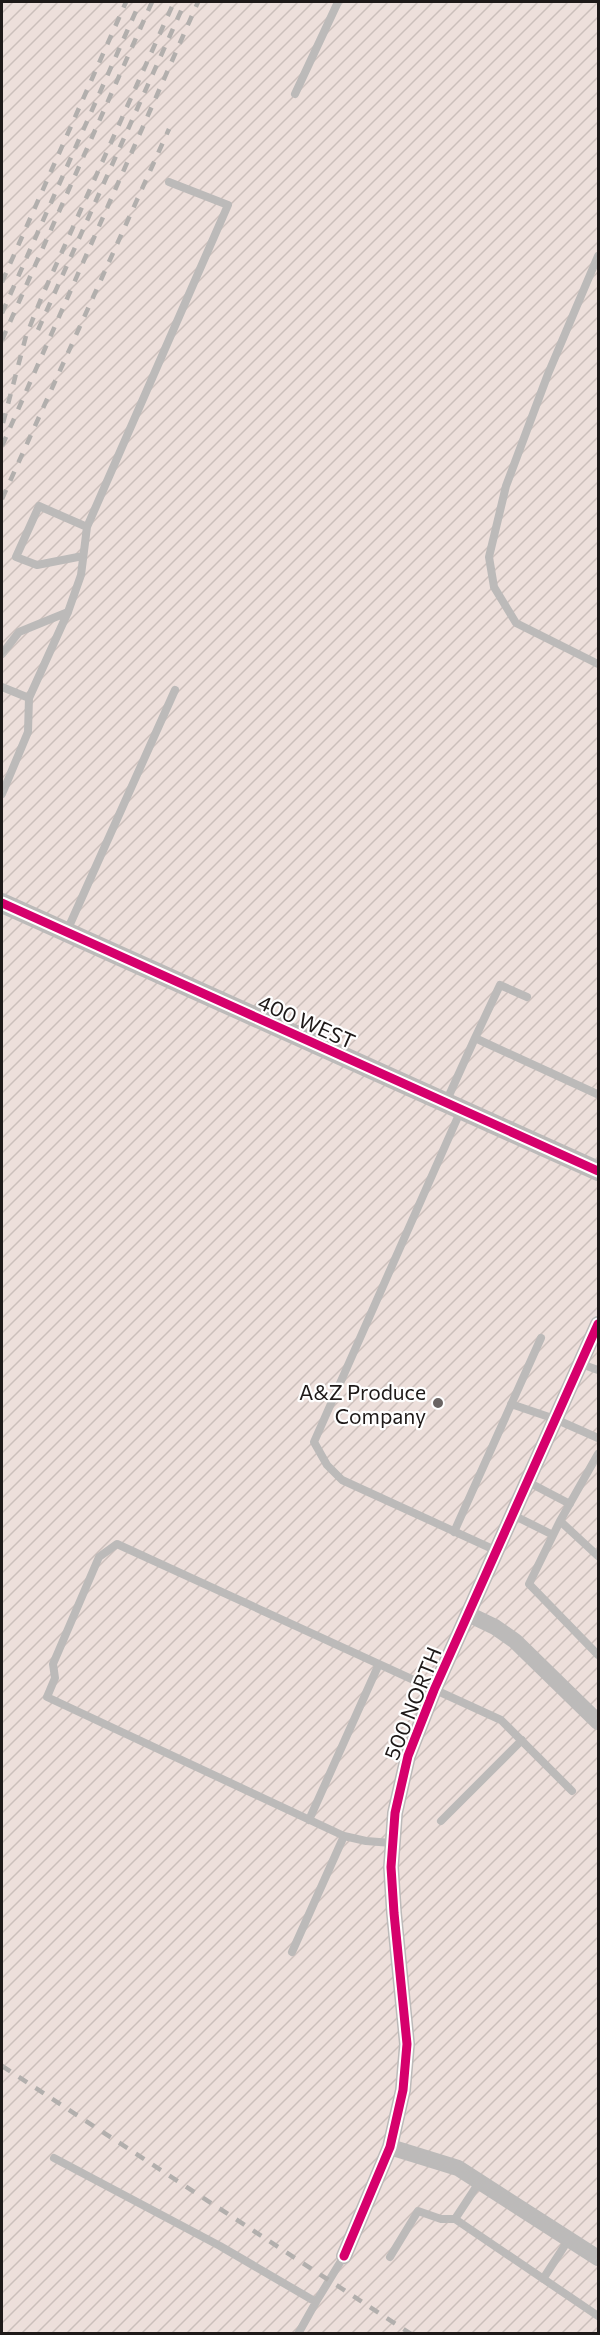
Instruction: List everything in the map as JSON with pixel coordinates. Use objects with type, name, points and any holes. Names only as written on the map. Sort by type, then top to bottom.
[{"type":"street","name":"400 WEST","points":[[2,903],[598,1171]]},
{"type":"street","name":"500 NORTH","points":[[344,2256],[390,2146],[403,2090],[407,2044],[391,1886],[395,1813],[408,1756],[434,1690],[598,1324]]},
{"type":"street","points":[[468,1614],[495,1627],[515,1641],[598,1720]]},
{"type":"street","points":[[390,2146],[459,2168],[598,2258]]},
{"type":"lane","points":[[295,94],[338,2]]},
{"type":"lane","points":[[2,794],[28,732],[29,698],[68,612],[81,575],[87,527],[228,205],[169,182]]},
{"type":"lane","points":[[598,256],[548,374],[510,475],[489,557],[494,587],[516,623],[598,663]]},
{"type":"lane","points":[[83,556],[37,565],[16,557],[39,506],[87,527]]},
{"type":"lane","points":[[2,654],[19,632],[68,612]]},
{"type":"lane","points":[[2,687],[29,698]]},
{"type":"lane","points":[[66,933],[175,690]]},
{"type":"lane","points":[[496,1551],[342,1480],[327,1465],[314,1442],[454,1106],[475,1038],[500,985],[527,997]]},
{"type":"lane","points":[[475,1038],[597,1094]]},
{"type":"lane","points":[[454,1532],[541,1338]]},
{"type":"lane","points":[[581,1364],[598,1370]]},
{"type":"lane","points":[[511,1404],[555,1419],[598,1438]]},
{"type":"lane","points":[[598,1454],[560,1521],[529,1584],[598,1655]]},
{"type":"lane","points":[[528,1482],[570,1504]]},
{"type":"lane","points":[[513,1515],[553,1535]]},
{"type":"lane","points":[[560,1521],[598,1556]]},
{"type":"lane","points":[[392,1843],[344,1836],[47,1697],[55,1678],[53,1664],[99,1557],[117,1544],[501,1720],[573,1791]]},
{"type":"lane","points":[[309,1820],[379,1664]]},
{"type":"lane","points":[[441,1821],[522,1740]]},
{"type":"lane","points":[[292,1952],[344,1836]]},
{"type":"lane","points":[[54,2158],[220,2246],[316,2302]]},
{"type":"lane","points":[[455,2219],[480,2181]]},
{"type":"lane","points":[[390,2257],[418,2211],[441,2219],[455,2219],[598,2316]]},
{"type":"lane","points":[[543,2278],[569,2239]]},
{"type":"lane","points":[[298,2334],[344,2256]]},
{"type":"shaded area","points":[[2,2],[598,2],[598,2333],[2,2333]]},
{"type":"railway","points":[[2,282],[126,2]]},
{"type":"railway","points":[[2,313],[140,2]]},
{"type":"railway","points":[[2,340],[152,2]]},
{"type":"railway","points":[[3,423],[26,336],[43,294],[174,2]]},
{"type":"railway","points":[[38,330],[185,2]]},
{"type":"railway","points":[[2,446],[198,2]]},
{"type":"railway","points":[[2,499],[169,129]]},
{"type":"railway","points":[[2,2066],[411,2334]]},
{"type":"cycle path","points":[[2,903],[598,1171]]},
{"type":"cycle path","points":[[344,2256],[390,2147],[403,2090],[407,2044],[391,1867],[395,1813],[408,1756],[434,1690],[598,1324]]},
{"type":"place","name":"A&Z Produce Company","points":[[438,1403]]}]
